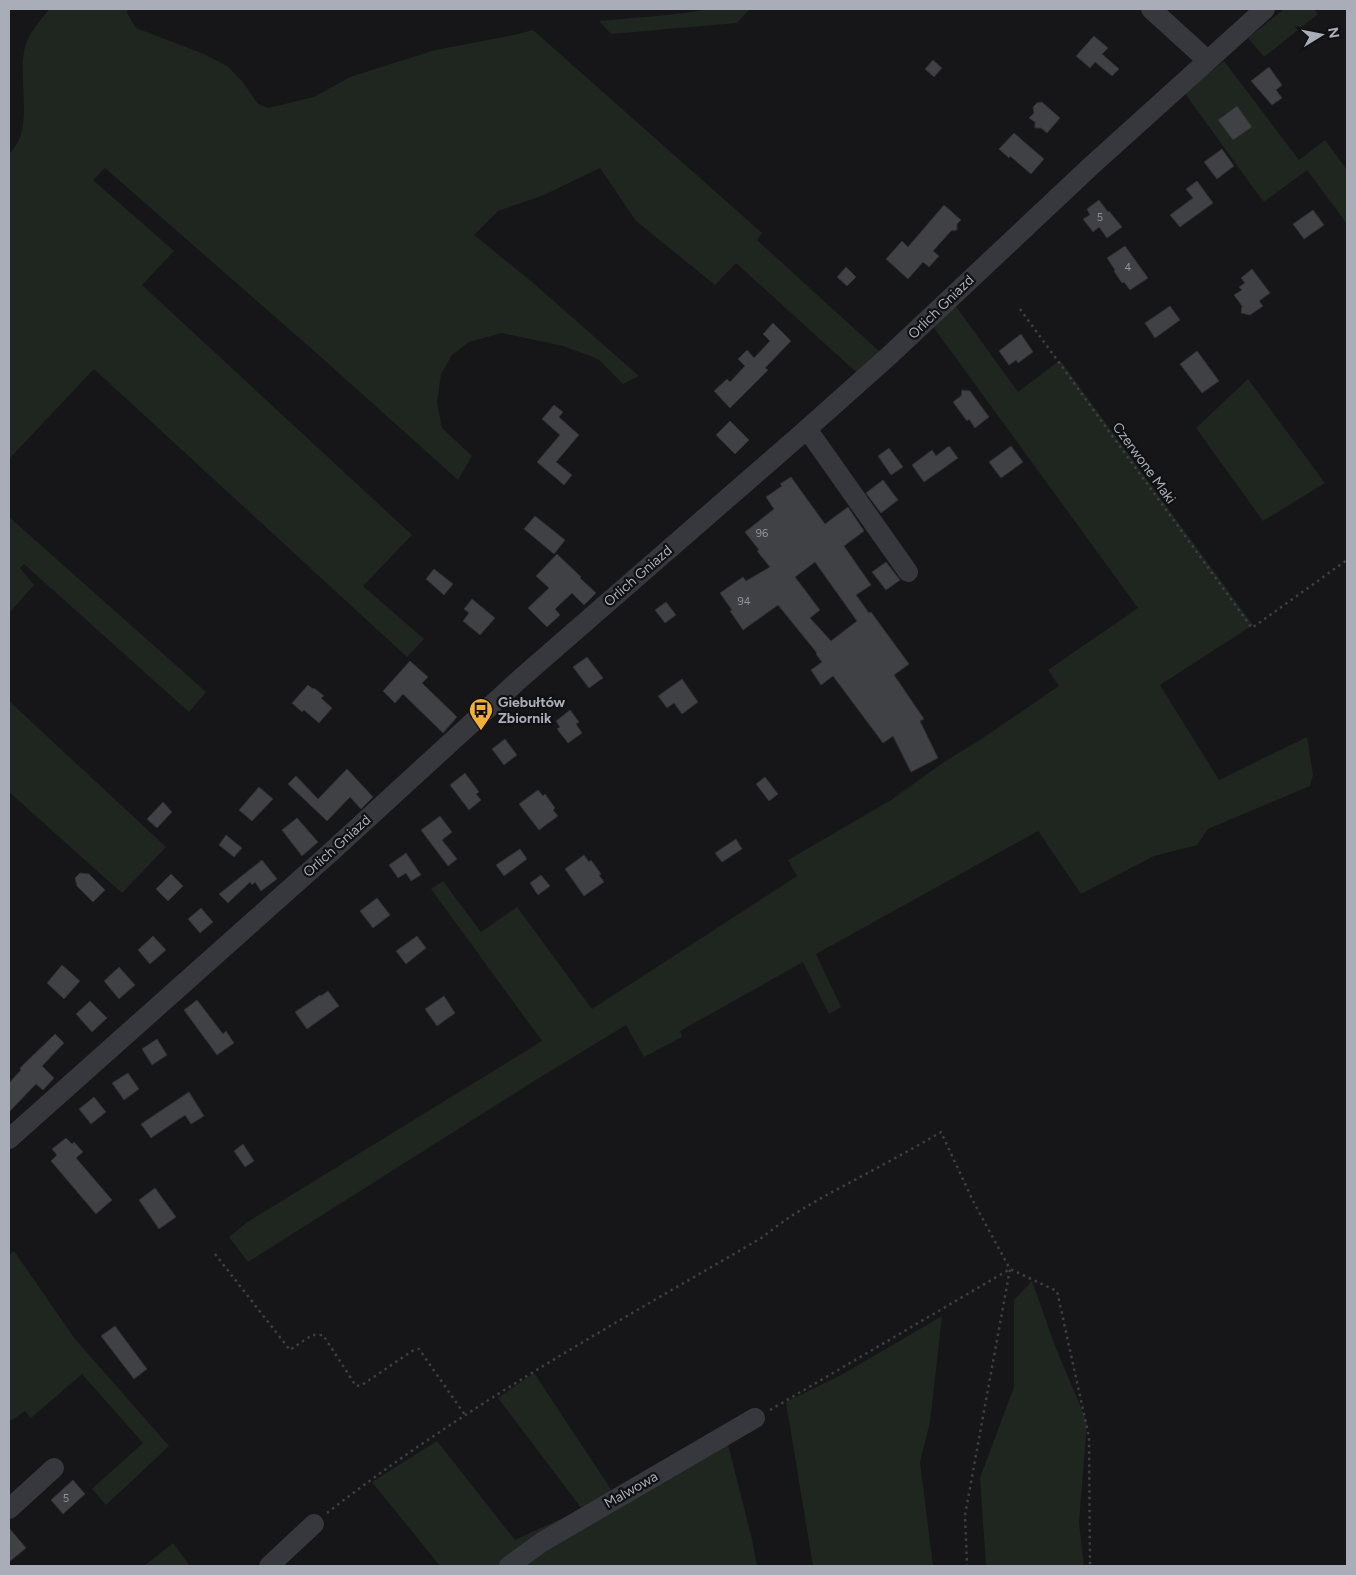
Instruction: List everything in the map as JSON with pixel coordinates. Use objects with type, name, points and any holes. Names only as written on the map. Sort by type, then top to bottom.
[{"type":"street","points":[[1151,9],[1207,60]]},
{"type":"street","name":"Orlich Gniazd","points":[[9,1140],[331,852],[521,678],[900,346],[1095,162],[1264,9]]},
{"type":"street","points":[[807,429],[908,572]]},
{"type":"street","name":"Malwowa","points":[[509,1566],[542,1542],[755,1418]]},
{"type":"street","points":[[9,1509],[54,1468]]},
{"type":"street","points":[[269,1566],[314,1524]]},
{"type":"path","name":"Czerwone Maki","points":[[1020,309],[1252,628],[1347,560]]},
{"type":"path","points":[[314,1524],[401,1458],[545,1364],[763,1236],[782,1221],[814,1202],[905,1154],[941,1132],[973,1201],[1010,1269],[1057,1291],[1089,1437],[1090,1566]]},
{"type":"path","points":[[215,1254],[290,1350],[312,1334],[323,1336],[356,1386],[362,1385],[412,1351],[419,1350],[465,1415]]},
{"type":"path","points":[[755,1418],[1010,1269]]},
{"type":"path","points":[[967,1566],[965,1515],[1010,1269]]},
{"type":"shaded area","points":[[50,9],[128,9],[127,13],[136,28],[204,54],[227,66],[242,81],[258,104],[268,108],[314,97],[350,77],[435,50],[533,30],[762,233],[757,240],[880,352],[856,372],[736,263],[715,285],[636,221],[600,168],[544,195],[498,211],[474,235],[532,282],[639,376],[623,384],[598,359],[563,346],[502,333],[469,342],[452,355],[441,374],[437,403],[442,428],[472,456],[458,480],[105,168],[93,180],[174,251],[142,285],[412,535],[363,586],[424,639],[407,657],[94,369],[9,459],[9,154],[17,143],[22,130],[24,116],[23,57],[26,44],[36,26]]},
{"type":"shaded area","points":[[710,9],[750,9],[737,23],[611,34],[599,21],[668,15]]},
{"type":"shaded area","points":[[1284,9],[1314,9],[1318,14],[1264,57],[1248,38]]},
{"type":"shaded area","points":[[1224,61],[1299,160],[1325,140],[1347,170],[1347,224],[1307,170],[1264,202],[1254,189],[1184,92]]},
{"type":"shaded area","points":[[955,305],[1018,392],[1060,360],[1253,625],[1160,685],[1219,780],[1307,737],[1313,775],[1310,786],[1208,829],[1197,845],[1154,856],[1081,894],[1038,831],[816,954],[841,1007],[829,1014],[803,962],[680,1031],[682,1037],[644,1057],[626,1025],[248,1262],[229,1237],[246,1223],[542,1041],[431,889],[443,881],[481,932],[517,907],[592,1009],[797,876],[788,860],[891,800],[944,762],[1059,686],[1048,670],[1138,608],[934,328]]},
{"type":"shaded area","points":[[1248,379],[1325,483],[1263,521],[1196,428]]},
{"type":"shaded area","points":[[9,517],[206,692],[189,712],[24,564],[20,568],[34,585],[9,613]]},
{"type":"shaded area","points":[[9,701],[166,847],[122,893],[9,792]]},
{"type":"shaded area","points":[[14,1251],[75,1339],[169,1446],[106,1505],[92,1489],[143,1443],[82,1374],[31,1418],[25,1411],[11,1421],[9,1417],[9,1255]]},
{"type":"shaded area","points":[[1032,1281],[1055,1346],[1087,1422],[1079,1523],[1084,1566],[986,1566],[980,1478],[1014,1387],[1014,1300]]},
{"type":"shaded area","points":[[942,1316],[930,1422],[920,1462],[933,1566],[813,1566],[786,1402],[843,1374]]},
{"type":"shaded area","points":[[534,1373],[614,1494],[724,1429],[757,1566],[440,1566],[372,1482],[437,1441],[515,1540],[582,1509],[498,1398]]},
{"type":"shaded area","points":[[173,1543],[190,1566],[144,1566]]},
{"type":"building","points":[[1094,36],[1108,48],[1102,54],[1119,69],[1112,76],[1095,62],[1090,68],[1076,56]]},
{"type":"building","points":[[933,60],[942,68],[934,77],[925,69]]},
{"type":"building","points":[[1269,67],[1282,85],[1276,90],[1282,98],[1272,105],[1251,81]]},
{"type":"building","points":[[1042,102],[1060,118],[1047,133],[1041,128],[1035,128],[1035,122],[1029,118],[1034,113],[1033,107],[1037,103]]},
{"type":"building","points":[[1237,106],[1252,127],[1233,140],[1218,120]]},
{"type":"building","points":[[1014,133],[1044,159],[1031,174],[999,149]]},
{"type":"building","points":[[1222,149],[1234,166],[1217,179],[1204,162]]},
{"type":"building","points":[[1197,181],[1213,203],[1180,227],[1170,215],[1193,198],[1186,189]]},
{"type":"building","points":[[1099,200],[1122,227],[1107,238],[1099,227],[1093,232],[1083,219],[1090,215],[1087,209]]},
{"type":"building","points":[[944,205],[961,220],[957,224],[957,230],[951,231],[933,251],[939,256],[929,267],[923,262],[908,279],[886,259],[902,241],[908,247]]},
{"type":"building","points":[[1313,210],[1324,225],[1304,239],[1293,224]]},
{"type":"building","points":[[1125,246],[1148,278],[1130,290],[1124,282],[1122,283],[1107,258]]},
{"type":"building","points":[[846,267],[856,277],[847,286],[837,277]]},
{"type":"building","points":[[1252,269],[1270,293],[1259,301],[1263,306],[1250,315],[1241,313],[1242,306],[1234,295],[1242,290],[1239,287],[1245,283],[1241,278]]},
{"type":"building","points":[[1170,306],[1180,320],[1155,338],[1145,323]]},
{"type":"building","points":[[773,323],[791,341],[765,368],[768,370],[730,408],[714,391],[727,379],[730,382],[745,366],[738,359],[747,350],[754,358],[770,341],[763,334]]},
{"type":"building","points":[[1021,334],[1033,352],[1018,363],[1016,360],[1009,365],[999,351]]},
{"type":"building","points":[[1197,351],[1219,381],[1202,393],[1180,364]]},
{"type":"building","points":[[962,390],[970,391],[989,417],[975,428],[969,419],[967,421],[953,402],[961,396]]},
{"type":"building","points":[[554,405],[563,412],[559,417],[579,435],[556,462],[572,475],[564,485],[537,462],[560,435],[542,419]]},
{"type":"building","points":[[730,421],[749,440],[735,454],[716,435]]},
{"type":"building","points":[[949,446],[958,458],[924,482],[912,465],[932,450],[936,456]]},
{"type":"building","points":[[1011,446],[1023,462],[1001,478],[989,462]]},
{"type":"building","points":[[889,448],[903,467],[891,475],[878,456]]},
{"type":"building","points":[[791,477],[825,524],[848,507],[864,531],[844,546],[871,585],[856,595],[869,613],[871,612],[909,664],[894,675],[924,719],[920,721],[938,758],[911,772],[893,736],[883,743],[833,676],[821,685],[811,670],[822,662],[817,653],[778,605],[743,630],[720,593],[743,577],[746,581],[770,567],[745,532],[774,509],[766,497],[782,486],[780,484]],"holes":[[[815,562],[857,621],[831,641],[810,618],[820,610],[795,577]]]},
{"type":"building","points":[[883,480],[898,500],[881,513],[866,493]]},
{"type":"building","points":[[535,516],[565,540],[554,554],[524,529]]},
{"type":"building","points":[[557,554],[596,593],[584,605],[572,593],[555,609],[560,615],[547,627],[528,608],[549,588],[536,576]]},
{"type":"building","points":[[886,562],[900,580],[886,590],[872,572]]},
{"type":"building","points":[[434,569],[453,584],[444,595],[426,579]]},
{"type":"building","points":[[472,599],[495,618],[480,635],[463,621],[469,613],[464,609]]},
{"type":"building","points":[[666,602],[676,615],[665,623],[655,610]]},
{"type":"building","points":[[587,657],[603,678],[589,688],[573,667]]},
{"type":"building","points":[[410,661],[428,677],[422,683],[457,717],[443,733],[403,694],[395,703],[383,691]]},
{"type":"building","points":[[682,679],[698,702],[682,714],[674,703],[667,708],[658,696]]},
{"type":"building","points":[[308,685],[324,696],[321,698],[332,708],[319,723],[304,710],[302,712],[292,703]]},
{"type":"building","points":[[570,710],[579,722],[576,724],[582,733],[568,743],[557,729],[560,727],[556,721]]},
{"type":"building","points":[[505,739],[517,755],[504,765],[492,749]]},
{"type":"building","points":[[347,769],[373,797],[361,809],[350,797],[327,821],[288,784],[296,776],[318,799]]},
{"type":"building","points":[[465,773],[479,792],[476,794],[481,800],[469,810],[450,785]]},
{"type":"building","points":[[765,777],[778,794],[769,801],[756,784]]},
{"type":"building","points":[[259,787],[273,799],[252,821],[239,810]]},
{"type":"building","points":[[538,790],[543,796],[545,794],[558,816],[539,830],[519,804]]},
{"type":"building","points":[[163,802],[172,812],[157,828],[147,819]]},
{"type":"building","points":[[440,816],[452,832],[442,840],[457,859],[448,866],[421,830]]},
{"type":"building","points":[[297,818],[318,842],[302,856],[282,830]]},
{"type":"building","points":[[226,835],[242,848],[234,857],[219,845]]},
{"type":"building","points":[[736,839],[742,849],[722,862],[715,853]]},
{"type":"building","points":[[520,849],[527,859],[504,876],[496,865]]},
{"type":"building","points":[[406,853],[421,875],[411,881],[406,873],[398,878],[389,865]]},
{"type":"building","points":[[584,855],[589,862],[591,860],[604,882],[584,896],[565,869]]},
{"type":"building","points":[[262,860],[277,879],[261,891],[255,882],[252,885],[250,882],[228,903],[219,894]]},
{"type":"building","points":[[80,873],[89,874],[105,890],[93,902],[77,886],[75,878]]},
{"type":"building","points":[[171,874],[183,886],[168,901],[156,889]]},
{"type":"building","points":[[541,875],[550,886],[538,895],[530,883]]},
{"type":"building","points":[[377,898],[390,915],[373,928],[360,911]]},
{"type":"building","points":[[201,908],[213,922],[200,933],[188,919]]},
{"type":"building","points":[[153,936],[166,950],[150,964],[138,950]]},
{"type":"building","points":[[417,936],[426,948],[406,964],[396,951]]},
{"type":"building","points":[[62,965],[80,981],[64,999],[47,983]]},
{"type":"building","points":[[119,967],[135,985],[119,999],[104,981]]},
{"type":"building","points":[[328,991],[339,1006],[307,1029],[295,1012]]},
{"type":"building","points":[[444,996],[455,1013],[437,1026],[425,1009]]},
{"type":"building","points":[[197,1000],[223,1034],[226,1031],[234,1043],[217,1055],[184,1010]]},
{"type":"building","points":[[90,1001],[107,1018],[92,1032],[76,1014]]},
{"type":"building","points":[[55,1034],[64,1043],[42,1066],[54,1078],[43,1090],[36,1084],[9,1112],[9,1083],[21,1070],[20,1068]]},
{"type":"building","points":[[157,1039],[167,1055],[152,1065],[142,1049]]},
{"type":"building","points":[[128,1073],[139,1089],[124,1100],[112,1083]]},
{"type":"building","points":[[189,1092],[204,1116],[191,1124],[185,1115],[151,1138],[141,1124]]},
{"type":"building","points":[[94,1097],[106,1112],[91,1124],[79,1109]]},
{"type":"building","points":[[66,1138],[72,1144],[74,1142],[83,1152],[76,1158],[112,1200],[96,1214],[51,1161],[57,1155],[52,1149]]},
{"type":"building","points":[[243,1144],[254,1161],[245,1167],[234,1151]]},
{"type":"building","points":[[155,1188],[176,1217],[159,1229],[139,1200]]},
{"type":"building","points":[[115,1326],[147,1369],[134,1379],[101,1336]]},
{"type":"building","points":[[73,1480],[85,1494],[63,1514],[51,1500]]},
{"type":"building","points":[[9,1528],[26,1548],[9,1562]]},
{"type":"place","name":"Giebułtów Zbiornik","points":[[481,731]]}]
